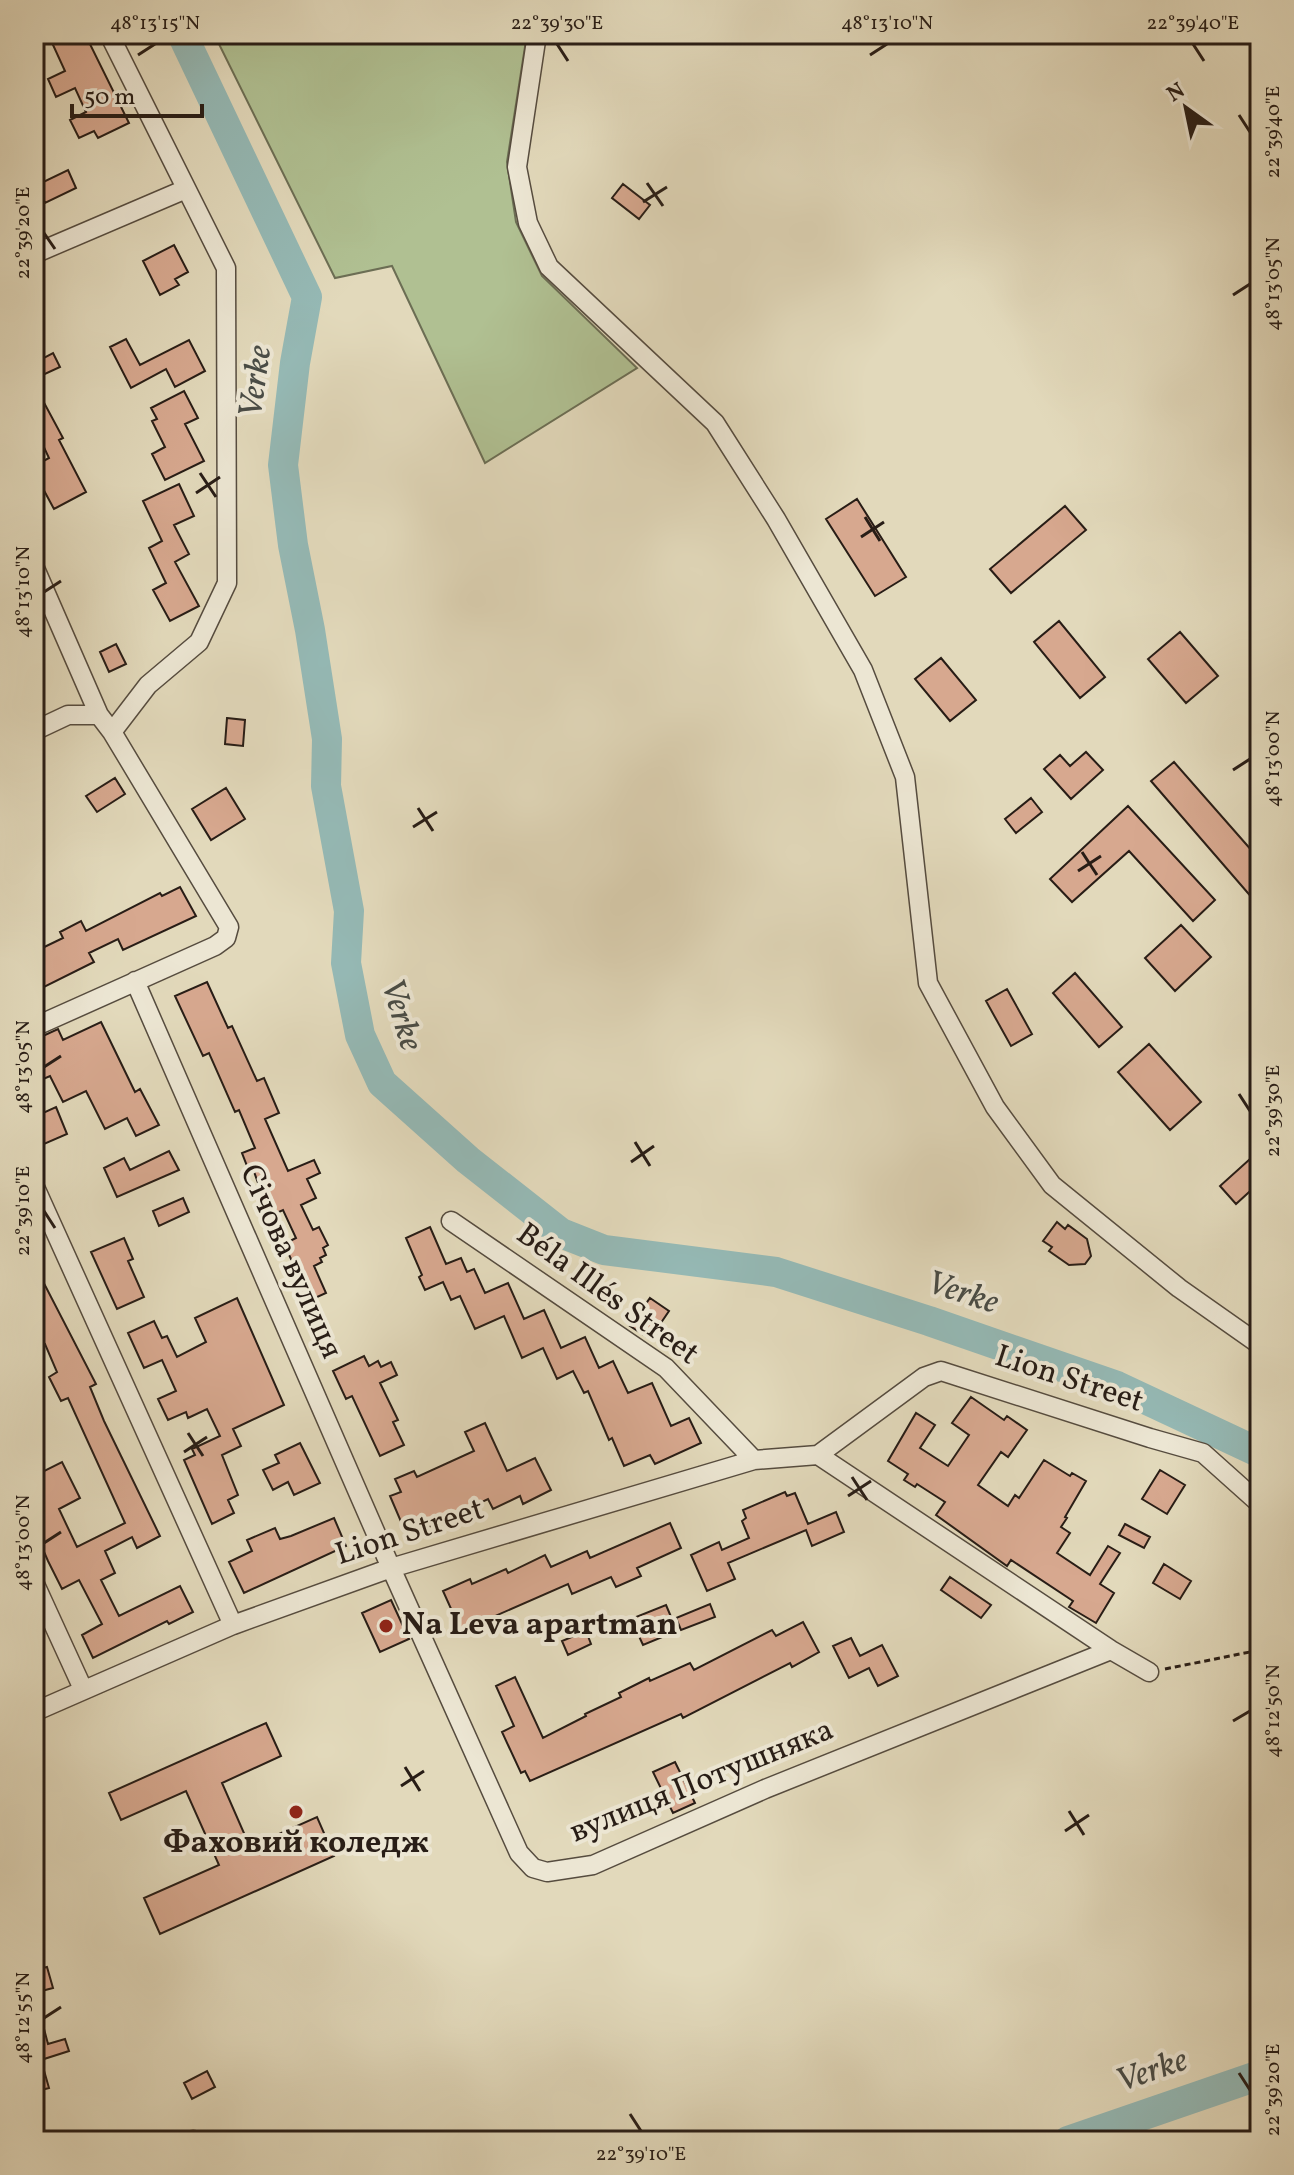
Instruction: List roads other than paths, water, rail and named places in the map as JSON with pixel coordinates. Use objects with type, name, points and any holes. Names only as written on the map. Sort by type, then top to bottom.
[{"type":"street","points":[[109,34],[226,268],[227,583],[199,642],[148,685],[112,732]]},
{"type":"street","points":[[537,34],[517,167],[528,223],[549,267],[715,423],[776,519],[863,670],[905,777],[928,983],[995,1107],[1052,1185],[1179,1288],[1260,1345]]},
{"type":"street","points":[[34,254],[186,189]]},
{"type":"street","points":[[34,566],[99,715],[229,927],[226,938],[215,946],[34,1027]]},
{"type":"street","points":[[34,731],[68,715],[99,715]]},
{"type":"street","name":"Січова вулиця","points":[[135,981],[391,1568]]},
{"type":"street","points":[[34,1185],[233,1625]]},
{"type":"street","name":"Béla Illés Street","points":[[451,1221],[666,1368],[754,1460]]},
{"type":"street","name":"Lion Street","points":[[34,1712],[233,1625],[391,1568],[754,1460],[818,1455],[924,1377],[941,1371],[1203,1453],[1260,1504]]},
{"type":"street","points":[[818,1455],[1111,1650],[1149,1672]]},
{"type":"street","name":"вулиця Потушняка","points":[[391,1568],[519,1853],[533,1868],[547,1872],[593,1865],[765,1789],[1111,1650]]},
{"type":"street","points":[[34,1582],[83,1689]]},
{"type":"waterway","name":"Verke","points":[[182,34],[307,297],[295,363],[283,465],[293,545],[327,739],[326,786],[349,911],[346,963],[360,1035],[382,1083],[468,1160],[561,1233],[604,1250],[776,1272],[1117,1386],[1260,1453]]},
{"type":"waterway","name":"Verke","points":[[1068,2141],[1260,2075]]},
{"type":"place","name":"Na Leva apartman","points":[[386,1626]]},
{"type":"place","name":"Фаховий коледж","points":[[296,1812]]}]
